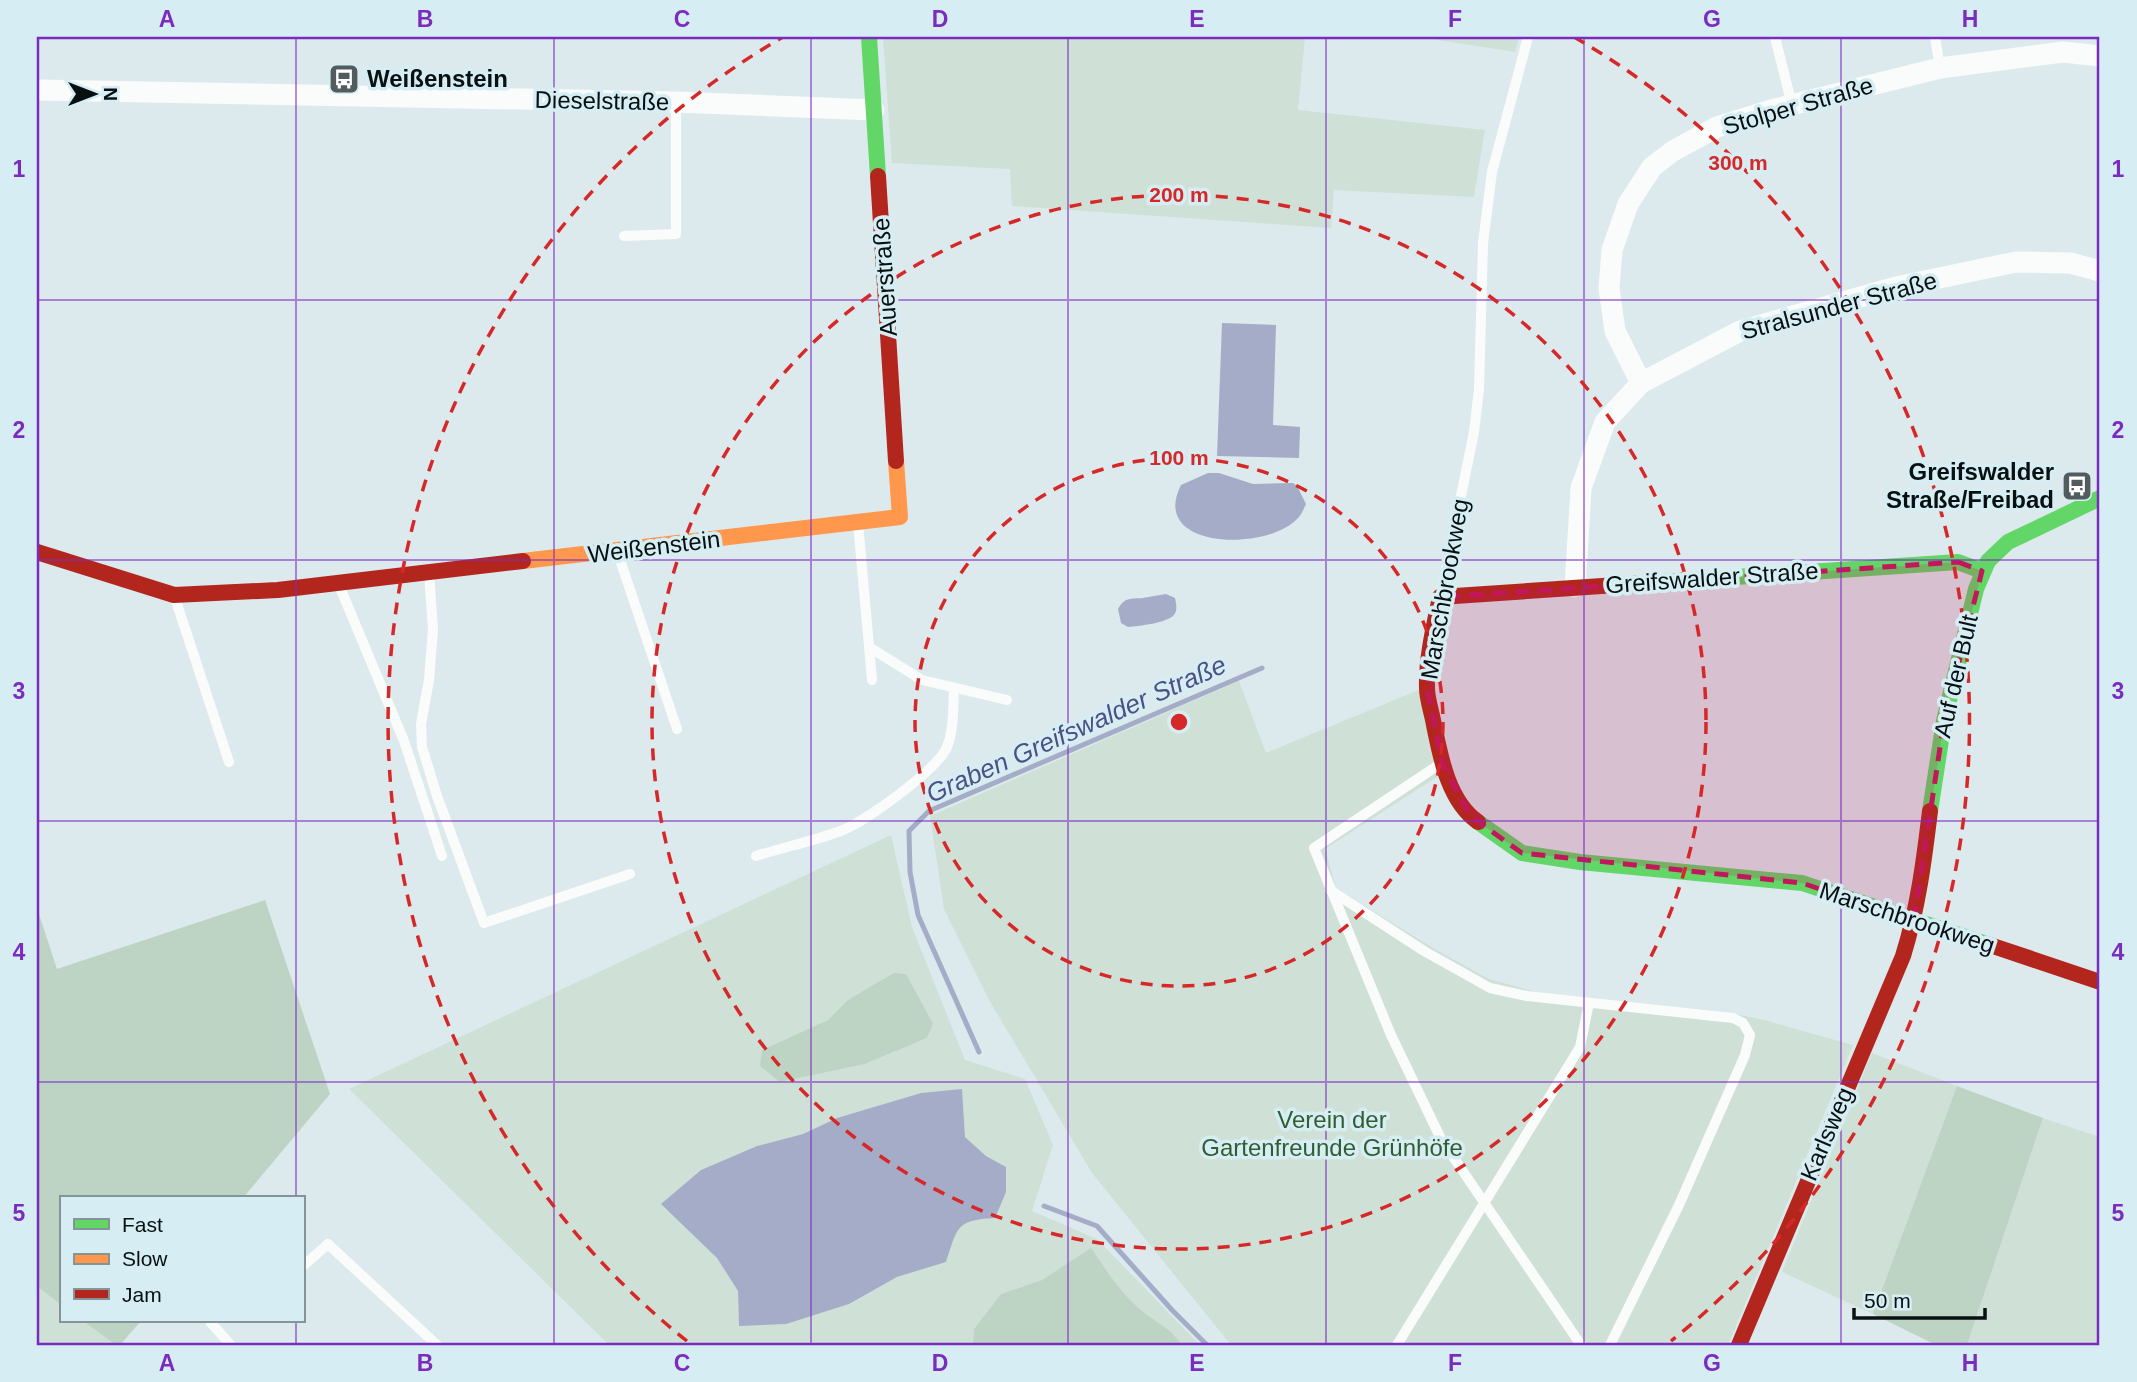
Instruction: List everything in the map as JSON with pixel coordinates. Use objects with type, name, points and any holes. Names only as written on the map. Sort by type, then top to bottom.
[{"type":"street","name":"Auerstraße","points":[[869,37],[900,517]]},
{"type":"street","name":"Stolper Straße","points":[[1641,383],[1615,331],[1609,288],[1612,250],[1628,204],[1652,167],[1673,151],[1717,127],[1791,105],[1940,68],[2063,52],[2100,56]]},
{"type":"street","name":"Dieselstraße","points":[[37,90],[676,102],[874,110]]},
{"type":"street","name":"Stralsunder Straße","points":[[1575,587],[1580,488],[1605,422],[1641,383],[1740,331],[1896,287],[2016,262],[2070,262],[2100,271]]},
{"type":"street","name":"Auf der Bult","points":[[1914,921],[1944,721],[1982,572],[1993,556],[2008,542],[2100,498]]},
{"type":"street","name":"Weißenstein","points":[[37,552],[174,595],[278,590],[900,517]]},
{"type":"street","name":"Greifswalder Straße","points":[[1440,597],[1958,562],[1982,572]]},
{"type":"street","name":"Marschbrookweg","points":[[1440,597],[1431,643],[1427,689],[1442,763],[1452,790],[1470,816],[1522,853],[1580,862],[1802,883],[2100,982]]},
{"type":"street","name":"Karlsweg","points":[[1739,1345],[1902,956],[1914,921]]},
{"type":"lane","name":"Marschbrookweg","points":[[1440,597],[1474,432],[1479,389],[1483,243],[1492,172],[1528,37]]},
{"type":"lane","points":[[1775,37],[1791,105]]},
{"type":"lane","points":[[1935,37],[1940,68]]},
{"type":"lane","points":[[624,236],[676,234],[676,102]]},
{"type":"lane","points":[[858,523],[872,680]]},
{"type":"lane","points":[[617,551],[677,729]]},
{"type":"lane","points":[[429,573],[433,603],[433,642],[421,724],[422,747],[484,923],[630,874]]},
{"type":"lane","points":[[338,583],[404,741],[442,856]]},
{"type":"lane","points":[[174,595],[229,762]]},
{"type":"lane","points":[[869,647],[922,680],[1007,700]]},
{"type":"lane","points":[[756,856],[845,829],[933,766],[946,748],[952,724],[954,688]]},
{"type":"lane","points":[[1442,763],[1314,848],[1391,1035],[1441,1139],[1577,1344]]},
{"type":"lane","points":[[1330,890],[1424,951],[1490,988],[1527,996],[1732,1018],[1743,1023],[1750,1035],[1745,1055],[1679,1205],[1610,1345]]},
{"type":"lane","points":[[1397,1345],[1580,1047],[1589,1003]]},
{"type":"lane","points":[[304,1265],[328,1244],[438,1345]]},
{"type":"lane","points":[[212,1322],[231,1345]]},
{"type":"highlighted area","points":[[1958,562],[1982,571],[1944,721],[1914,921],[1802,883],[1522,853],[1470,816],[1442,763],[1427,689],[1440,597]]},
{"type":"green space","points":[[883,37],[1305,37],[1298,110],[1485,130],[1474,197],[1334,190],[1331,228],[1012,206],[1010,169],[892,163]]},
{"type":"green space","points":[[1419,37],[1519,37],[1515,52]]},
{"type":"green space","name":"Verein der Gartenfreunde Grünhöfe","points":[[1239,681],[1266,753],[1421,689],[1440,775],[1325,849],[1336,888],[1433,948],[1489,979],[1536,992],[1725,1012],[1853,1045],[1728,1345],[1231,1345],[1092,1173],[989,1000],[944,909],[930,816]]},
{"type":"green space","points":[[891,835],[912,927],[965,1060],[1025,1079],[1053,1145],[1032,1211],[1097,1239],[1200,1345],[1182,1345],[1167,1329],[1140,1309],[1120,1288],[1091,1249],[1042,1280],[1001,1294],[974,1329],[973,1345],[609,1345],[349,1089]],"holes":[[[828,1020],[927,1038],[865,1064],[780,1082],[762,1050]],[[962,1090],[965,1137],[986,1156],[1006,1167],[995,1218],[972,1221],[960,1228],[946,1262],[897,1277],[849,1304],[739,1326],[738,1291],[717,1258],[662,1204],[701,1170],[757,1146],[803,1134],[837,1118],[921,1093]]]},
{"type":"green space","points":[[265,900],[330,1094],[245,1196],[60,1196],[60,1304],[37,1286],[37,908],[57,969]]},
{"type":"green space","points":[[894,973],[906,974],[933,1024],[927,1038],[865,1064],[780,1082],[760,1066],[762,1050],[828,1020],[848,1000]]},
{"type":"green space","points":[[1872,1053],[1957,1086],[1873,1314],[1782,1272]]},
{"type":"green space","points":[[1957,1086],[2043,1118],[1967,1345],[1936,1345],[1873,1314]]},
{"type":"green space","points":[[2043,1118],[2100,1137],[2100,1345],[1967,1345]]},
{"type":"green space","points":[[1091,1248],[1126,1295],[1172,1333],[1182,1345],[973,1345],[974,1329],[1001,1294],[1042,1280]]},
{"type":"green space","points":[[37,1286],[60,1304],[60,1322],[84,1322],[116,1345],[37,1345]]},
{"type":"green space","points":[[84,1322],[140,1322],[120,1345],[116,1345]]},
{"type":"water","points":[[1222,323],[1276,325],[1273,425],[1300,427],[1299,458],[1217,456]]},
{"type":"water","points":[[1208,473],[1219,473],[1253,484],[1293,483],[1306,504],[1298,518],[1283,529],[1262,536],[1239,540],[1216,539],[1196,533],[1181,522],[1175,506],[1181,485]]},
{"type":"water","points":[[1166,594],[1175,598],[1176,602],[1176,611],[1170,618],[1133,627],[1121,623],[1118,609],[1126,601]]},
{"type":"water","points":[[962,1089],[965,1137],[986,1156],[1006,1167],[1006,1192],[995,1218],[972,1221],[960,1228],[946,1262],[897,1277],[849,1304],[786,1324],[739,1326],[738,1291],[717,1258],[661,1204],[701,1170],[757,1146],[803,1134],[837,1118],[921,1093]]},
{"type":"waterway","name":"Graben Greifswalder Straße","points":[[979,1052],[918,915],[910,872],[909,831],[929,811],[1262,668]]},
{"type":"waterway","points":[[1044,1206],[1097,1226],[1207,1345]]},
{"type":"traffic: fast","points":[[869,37],[878,176]]},
{"type":"traffic: fast","points":[[1930,811],[1944,721],[1976,589],[1988,561],[2008,542],[2100,498]]},
{"type":"traffic: fast","points":[[1691,580],[1958,562],[1982,571]]},
{"type":"traffic: fast","points":[[1478,822],[1522,853],[1580,862],[1802,883],[1987,944]]},
{"type":"traffic: slow","points":[[523,561],[900,517],[896,461]]},
{"type":"traffic: jam","points":[[878,176],[896,461]]},
{"type":"traffic: jam","points":[[37,552],[174,595],[278,590],[523,561]]},
{"type":"traffic: jam","points":[[1478,822],[1459,802],[1446,776],[1428,696],[1429,654],[1440,597],[1691,580]]},
{"type":"traffic: jam","points":[[1739,1345],[1903,956],[1917,902],[1930,811]]},
{"type":"traffic: jam","points":[[1987,944],[2100,982]]},
{"type":"place","name":"Weißenstein","points":[[344,79]]},
{"type":"place","name":"Greifswalder Straße/Freibad","points":[[2077,486]]}]
